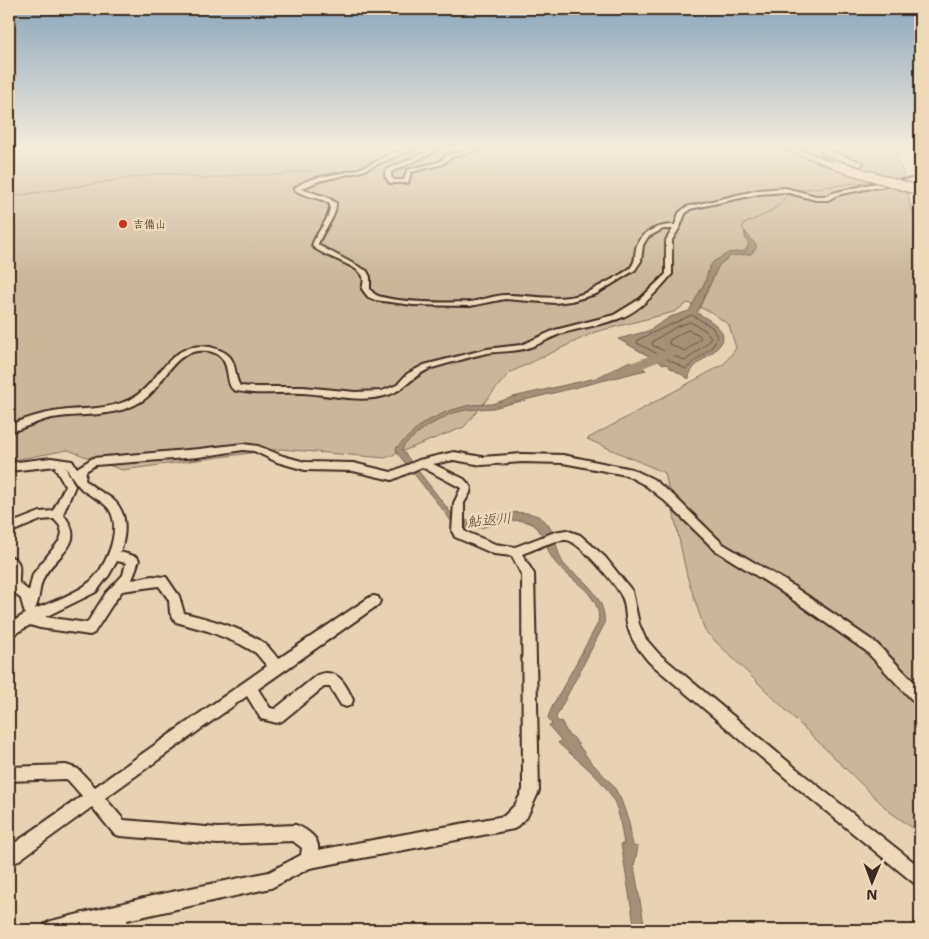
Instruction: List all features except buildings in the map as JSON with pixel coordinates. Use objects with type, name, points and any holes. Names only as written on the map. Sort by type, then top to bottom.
[{"type":"street","points":[[297,190],[303,193],[326,198],[333,203],[331,216],[318,236],[315,246],[330,256],[362,270],[367,278],[368,292],[378,298],[413,303],[460,304],[505,297],[555,301],[578,298],[607,285],[633,269],[638,261],[640,245],[646,236],[662,227],[677,227]]},
{"type":"street","points":[[9,428],[45,417],[108,409],[134,402],[144,395],[174,361],[192,349],[204,349],[221,353],[231,367],[234,385],[244,389],[303,390],[365,395],[390,392],[417,371],[427,367],[487,351],[523,347],[558,332],[605,321],[626,312],[647,297],[669,274],[669,240],[677,227],[682,213],[688,208],[737,198],[744,194],[785,190],[816,198],[828,198],[835,194],[854,190]]},
{"type":"street","points":[[80,481],[81,469],[93,462],[199,453],[243,447],[255,448],[280,459],[305,466],[353,468],[392,476],[415,465],[454,456],[482,461],[522,458],[563,459],[628,472],[649,482],[669,498],[719,547],[780,584],[871,647],[920,698]]},
{"type":"street","points":[[9,463],[34,460],[68,464],[80,481],[113,507],[120,525],[119,537],[113,555],[99,580],[92,588],[31,614],[9,631]]},
{"type":"street","points":[[9,467],[57,463]]},
{"type":"street","points":[[57,463],[70,486],[57,515]]},
{"type":"street","points":[[415,465],[460,482],[466,487],[459,503],[459,534],[494,549],[515,552],[548,539],[566,535],[576,538],[601,560],[628,595],[633,624],[640,642],[654,658],[799,780],[920,877]]},
{"type":"street","points":[[9,535],[14,527],[40,516],[57,515]]},
{"type":"street","points":[[31,614],[37,579],[60,550],[67,537],[67,531],[57,515]]},
{"type":"street","points":[[51,930],[119,922],[271,880],[308,860],[508,823],[521,812],[531,790],[528,574],[515,552]]},
{"type":"street","points":[[9,561],[15,568],[11,579],[15,589],[26,596],[35,621],[90,629],[111,595],[127,579],[133,560],[113,555]]},
{"type":"street","points":[[122,586],[135,586],[152,580],[162,581],[174,599],[178,608],[176,613],[180,618],[209,625],[245,640],[260,649],[277,667]]},
{"type":"street","points":[[9,857],[277,667],[374,601]]},
{"type":"street","points":[[249,688],[266,714],[277,716],[322,680],[334,680],[346,700]]},
{"type":"street","points":[[9,774],[66,772],[73,774],[120,828],[218,836],[296,833],[311,845],[308,860]]},
{"type":"shaded area","points":[[9,190],[907,190],[912,212],[920,213],[920,833],[890,812],[705,631],[687,576],[665,473],[587,439],[724,364],[736,348],[729,325],[711,312],[688,303],[674,312],[595,332],[509,373],[464,427],[385,458],[281,449],[122,470],[68,450],[9,461]]},
{"type":"water","points":[[745,232],[756,245],[756,248],[751,254],[731,256],[719,265],[697,313],[715,324],[722,333],[722,342],[699,363],[692,371],[689,379],[669,367],[669,365],[663,364],[618,339],[648,331],[670,317],[689,311],[705,282],[713,262],[728,253],[745,251],[749,244],[745,237]]},
{"type":"water","points":[[630,361],[646,370],[493,408],[466,410],[450,414],[423,429],[404,445],[402,450],[455,518],[462,521],[520,512],[538,516],[544,520],[552,531],[563,563],[588,586],[601,604],[604,625],[556,717],[558,722],[561,721],[569,736],[573,737],[590,761],[612,784],[620,797],[629,822],[633,846],[638,847],[634,866],[645,930],[635,930],[621,844],[624,844],[619,815],[613,799],[602,783],[558,743],[561,740],[549,726],[552,725],[548,717],[552,707],[598,623],[598,612],[595,603],[582,587],[558,566],[552,558],[541,533],[534,525],[521,521],[512,521],[483,527],[464,528],[453,523],[397,453],[396,448],[423,423],[448,411],[470,405],[492,404],[513,397],[596,378]]},
{"type":"waterway","points":[[9,197],[55,190]]},
{"type":"waterway","points":[[745,232],[746,234],[742,227],[744,224],[765,215],[775,208],[790,191],[800,190]]},
{"type":"waterway","name":"鮎返川","points":[[617,373],[673,351]]},
{"type":"place","name":"吉備山","points":[[123,224]]}]
